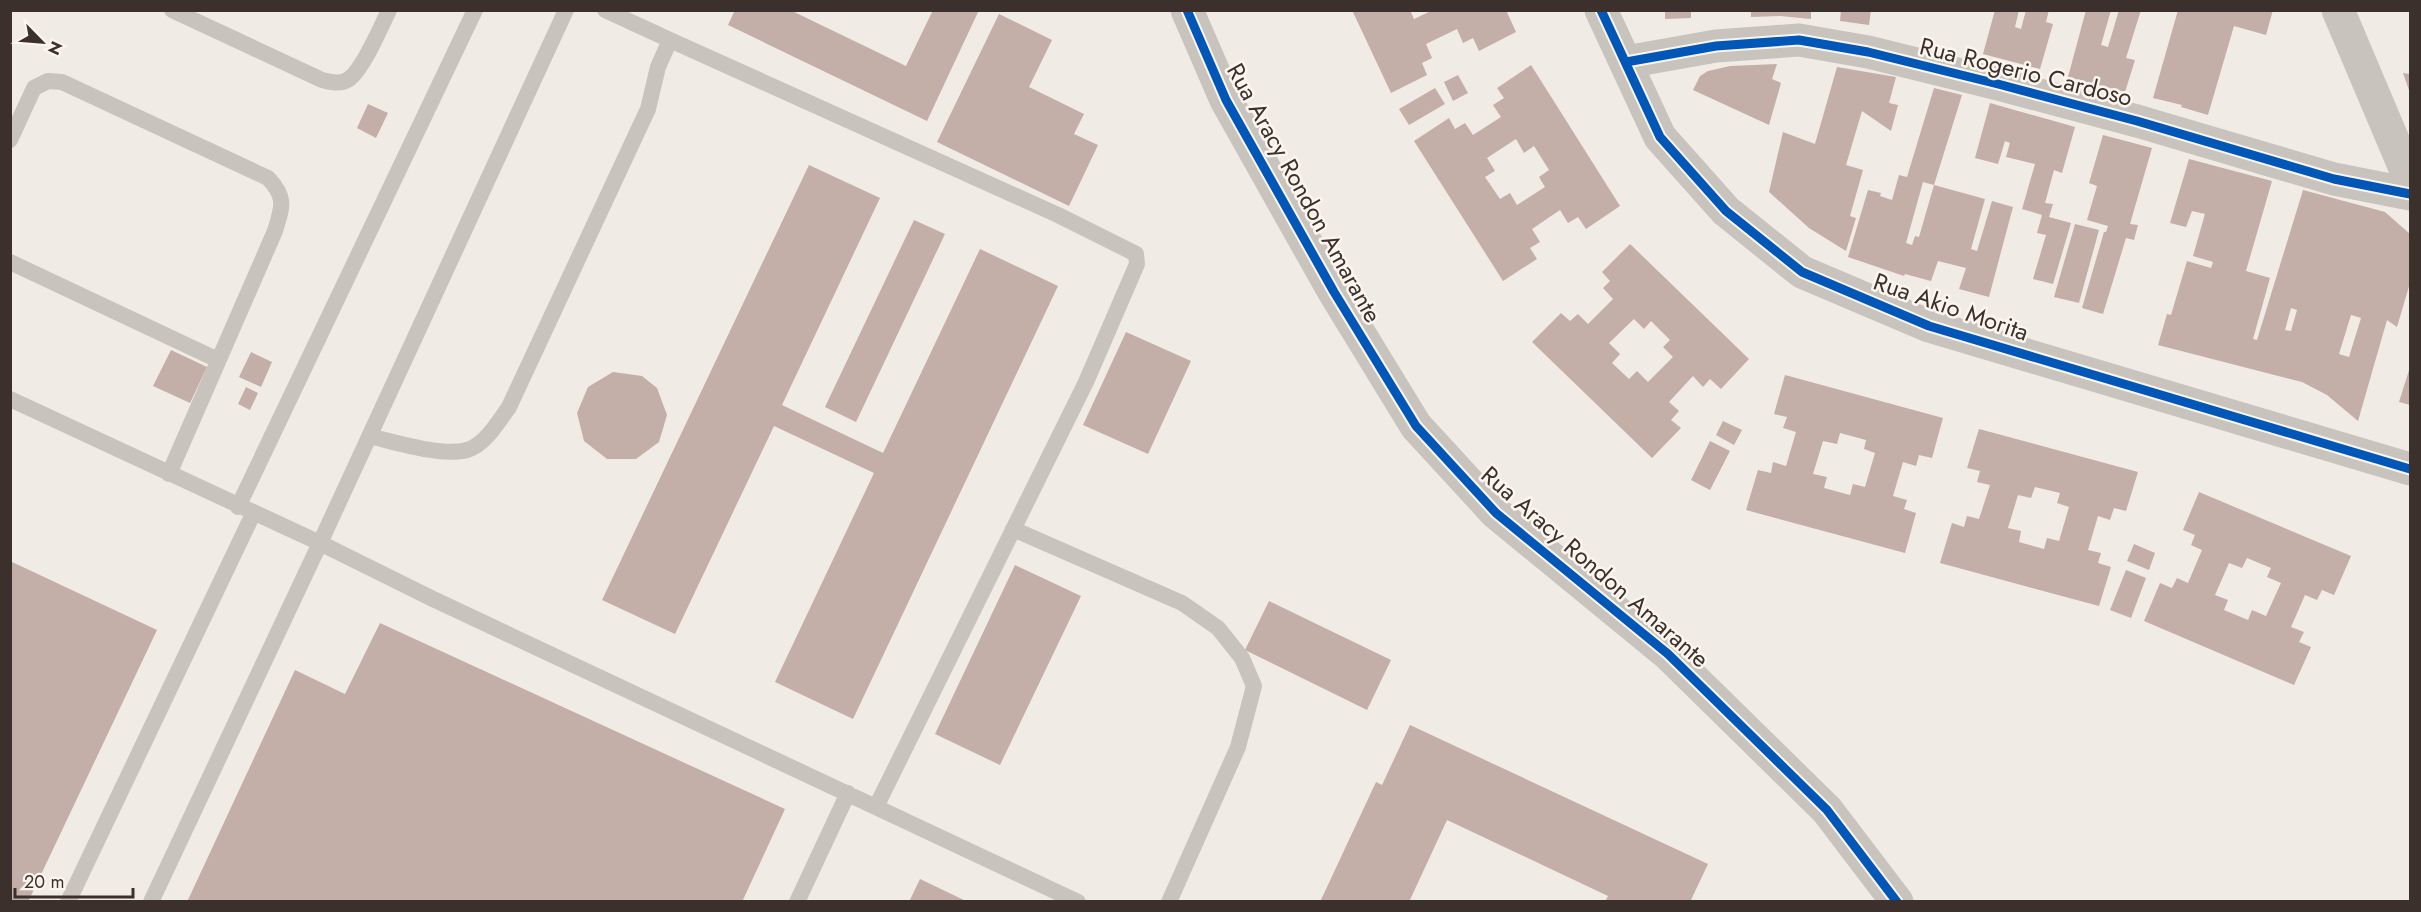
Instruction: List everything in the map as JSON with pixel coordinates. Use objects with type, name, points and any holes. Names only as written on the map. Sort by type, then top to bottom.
[{"type":"street","name":"Rua Aracy Rondon Amarante","points":[[1187,10],[1226,100],[1334,292],[1416,426],[1496,513],[1668,654],[1827,810],[1897,902]]},
{"type":"street","name":"Rua Akio Morita","points":[[1601,10],[1660,137],[1726,211],[1802,272],[1929,326],[2410,469]]},
{"type":"street","points":[[2338,10],[2410,180]]},
{"type":"street","name":"Rua Rogerio Cardoso","points":[[1626,62],[1716,46],[1799,40],[1868,52],[1998,84],[2137,121],[2334,180],[2410,194]]},
{"type":"lane","points":[[172,10],[322,80],[337,84],[349,79],[364,61],[389,10]]},
{"type":"lane","points":[[68,902],[475,10]]},
{"type":"lane","points":[[151,902],[566,10]]},
{"type":"lane","points":[[605,10],[1058,215],[1136,254],[1137,264],[1086,381],[876,807]]},
{"type":"lane","points":[[369,436],[435,450],[468,450],[491,434],[509,407],[648,109],[658,67],[670,40]]},
{"type":"lane","points":[[12,130],[34,88],[48,81],[62,82],[268,178],[280,190],[282,206],[275,231],[169,474]]},
{"type":"lane","points":[[10,262],[218,360]]},
{"type":"lane","points":[[10,399],[320,543],[1078,902]]},
{"type":"lane","points":[[1013,529],[1182,603],[1218,628],[1242,658],[1254,686],[1238,747],[1169,902]]},
{"type":"lane","points":[[797,902],[848,794]]},
{"type":"building","points":[[735,10],[790,10],[906,66],[933,10],[979,10],[927,121],[728,25]]},
{"type":"building","points":[[1352,10],[1410,10],[1414,19],[1433,10],[1506,10],[1516,32],[1479,51],[1473,38],[1463,43],[1457,29],[1426,44],[1432,58],[1422,63],[1427,75],[1391,93]]},
{"type":"building","points":[[1665,10],[1691,10],[1691,18],[1665,19]]},
{"type":"building","points":[[1751,10],[1811,10],[1811,19],[1780,16],[1751,17]]},
{"type":"building","points":[[1841,10],[1871,10],[1869,25],[1840,21]]},
{"type":"building","points":[[1995,10],[2019,10],[2015,27],[2021,29],[2026,10],[2049,10],[2046,22],[2053,24],[2040,69],[1983,54]]},
{"type":"building","points":[[2086,10],[2111,10],[2101,45],[2108,47],[2119,10],[2141,10],[2126,58],[2135,60],[2125,92],[2068,77]]},
{"type":"building","points":[[2178,10],[2273,10],[2266,35],[2234,26],[2208,115],[2181,107],[2182,105],[2153,98]]},
{"type":"building","points":[[999,14],[1052,40],[1029,87],[1084,114],[1074,134],[1098,145],[1069,206],[937,142]]},
{"type":"building","points":[[1777,64],[1772,79],[1781,83],[1769,125],[1693,90],[1700,76],[1708,71],[1730,66]]},
{"type":"building","points":[[1531,65],[1620,206],[1586,229],[1578,217],[1568,223],[1560,210],[1532,229],[1540,242],[1530,248],[1537,259],[1503,281],[1414,141],[1449,118],[1455,129],[1465,123],[1473,135],[1501,117],[1493,105],[1504,98],[1497,88]],"holes":[[[1516,139],[1524,153],[1534,146],[1549,170],[1539,177],[1545,187],[1517,205],[1510,193],[1500,199],[1485,177],[1495,171],[1487,158]]]},
{"type":"building","points":[[1837,67],[1896,77],[1889,103],[1898,105],[1891,131],[1862,111],[1846,165],[1863,170],[1850,216],[1856,218],[1846,251],[1809,228],[1769,192],[1783,132],[1815,144]]},
{"type":"building","points":[[2403,73],[2410,74],[2410,93]]},
{"type":"building","points":[[1458,75],[1468,93],[1453,101],[1444,82]]},
{"type":"building","points":[[1435,88],[1445,104],[1409,125],[1399,109]]},
{"type":"building","points":[[1934,88],[1962,95],[1934,185],[1985,199],[1971,249],[1977,251],[1992,201],[2013,207],[1989,297],[1959,289],[1966,268],[1938,261],[1931,281],[1905,274],[1904,276],[1848,257],[1868,190],[1881,193],[1880,196],[1892,200],[1899,175],[1907,177]],"holes":[[[1923,182],[1934,185],[1919,237],[1915,236],[1912,245],[1906,243]]]},
{"type":"building","points":[[1990,103],[2075,127],[2062,173],[2054,170],[2045,203],[2053,204],[2049,217],[2071,223],[2053,284],[2033,279],[2046,235],[2037,233],[2042,215],[2022,209],[2035,164],[2006,157],[2010,143],[2005,141],[1998,164],[1975,158]]},
{"type":"building","points":[[368,104],[388,113],[376,138],[357,128]]},
{"type":"building","points":[[2103,135],[2152,148],[2130,224],[2138,225],[2134,240],[2126,238],[2103,314],[2082,308],[2104,232],[2108,226],[2087,220],[2097,186],[2089,183]]},
{"type":"building","points":[[2189,159],[2272,181],[2246,271],[2270,278],[2253,339],[2257,340],[2303,190],[2385,212],[2410,234],[2410,283],[2397,327],[2387,320],[2358,421],[2327,395],[2302,382],[2158,345],[2167,314],[2171,315],[2187,261],[2211,268],[2213,262],[2193,256],[2205,214],[2192,211],[2186,227],[2170,223]],"holes":[[[2291,308],[2297,310],[2291,331],[2285,330]],[[2351,315],[2361,318],[2349,357],[2339,354]]]},
{"type":"building","points":[[809,165],[880,198],[782,405],[883,453],[980,249],[1058,286],[853,719],[775,682],[874,473],[774,426],[675,634],[602,600]]},
{"type":"building","points":[[914,220],[945,234],[856,422],[825,407]]},
{"type":"building","points":[[2075,224],[2099,230],[2079,303],[2054,297]]},
{"type":"building","points":[[1630,244],[1749,359],[1721,389],[1710,379],[1703,387],[1693,376],[1669,402],[1679,411],[1671,420],[1681,428],[1652,458],[1532,342],[1561,313],[1570,321],[1578,314],[1588,324],[1613,299],[1603,288],[1610,281],[1602,272]],"holes":[[[1634,319],[1644,329],[1651,321],[1670,340],[1663,347],[1673,357],[1648,382],[1637,371],[1629,379],[1612,363],[1620,354],[1609,343]]]},
{"type":"building","points":[[1126,332],[1191,361],[1148,454],[1083,425]]},
{"type":"building","points":[[171,350],[207,367],[190,403],[153,386]]},
{"type":"building","points":[[251,352],[272,362],[261,387],[239,377]]},
{"type":"building","points":[[2410,367],[2410,405],[2399,402]]},
{"type":"building","points":[[613,372],[642,376],[657,388],[667,415],[659,442],[636,459],[607,459],[584,441],[577,413],[588,387]]},
{"type":"building","points":[[1785,375],[1943,418],[1932,458],[1919,455],[1916,466],[1903,462],[1893,496],[1907,500],[1904,509],[1916,513],[1905,553],[1746,510],[1758,470],[1771,473],[1773,462],[1786,466],[1796,432],[1783,428],[1787,417],[1774,414]],"holes":[[[1840,433],[1866,440],[1864,449],[1875,453],[1865,487],[1853,484],[1850,495],[1824,488],[1827,477],[1813,474],[1823,441],[1837,444]]]},
{"type":"building","points":[[246,387],[258,393],[250,410],[238,404]]},
{"type":"building","points":[[1723,421],[1742,430],[1734,445],[1716,435]]},
{"type":"building","points":[[1979,429],[2138,472],[2126,511],[2114,508],[2110,520],[2098,516],[2088,550],[2101,553],[2098,563],[2111,567],[2099,606],[1940,563],[1952,523],[1964,527],[1967,516],[1979,519],[1990,485],[1977,482],[1980,471],[1967,468]],"holes":[[[2035,487],[2060,493],[2057,503],[2069,507],[2059,541],[2047,538],[2044,549],[2019,542],[2021,531],[2008,528],[2018,495],[2031,498]]]},
{"type":"building","points":[[1710,441],[1730,451],[1710,490],[1691,480]]},
{"type":"building","points":[[2199,492],[2351,556],[2334,595],[2322,590],[2317,600],[2305,595],[2291,627],[2304,632],[2299,642],[2311,647],[2294,685],[2144,621],[2160,583],[2172,588],[2177,578],[2188,583],[2202,550],[2191,545],[2195,535],[2183,530]],"holes":[[[2247,558],[2271,568],[2267,577],[2281,583],[2266,616],[2252,610],[2248,620],[2224,610],[2228,600],[2215,595],[2229,563],[2242,568]]]},
{"type":"building","points":[[2134,544],[2155,553],[2149,570],[2127,561]]},
{"type":"building","points":[[10,561],[157,630],[28,902],[10,902]]},
{"type":"building","points":[[1015,565],[1081,596],[1000,765],[935,734]]},
{"type":"building","points":[[2126,570],[2146,578],[2131,618],[2110,610]]},
{"type":"building","points":[[1269,601],[1391,660],[1367,710],[1245,650]]},
{"type":"building","points":[[380,623],[785,809],[742,902],[187,902],[295,670],[345,694]]},
{"type":"building","points":[[1410,725],[1708,864],[1690,902],[1605,902],[1608,896],[1447,820],[1409,902],[1320,902],[1376,782],[1382,785]]},
{"type":"building","points":[[920,879],[968,902],[909,902]]},
{"type":"cycle path","points":[[1187,10],[1226,100],[1334,292],[1416,426],[1496,513],[1668,654],[1827,810],[1897,902]]},
{"type":"cycle path","points":[[1601,10],[1660,137],[1726,211],[1802,272],[1929,326],[2410,469]]},
{"type":"cycle path","points":[[1626,62],[1716,46],[1799,40],[1868,52],[1998,84],[2137,121],[2334,179],[2410,194]]}]
